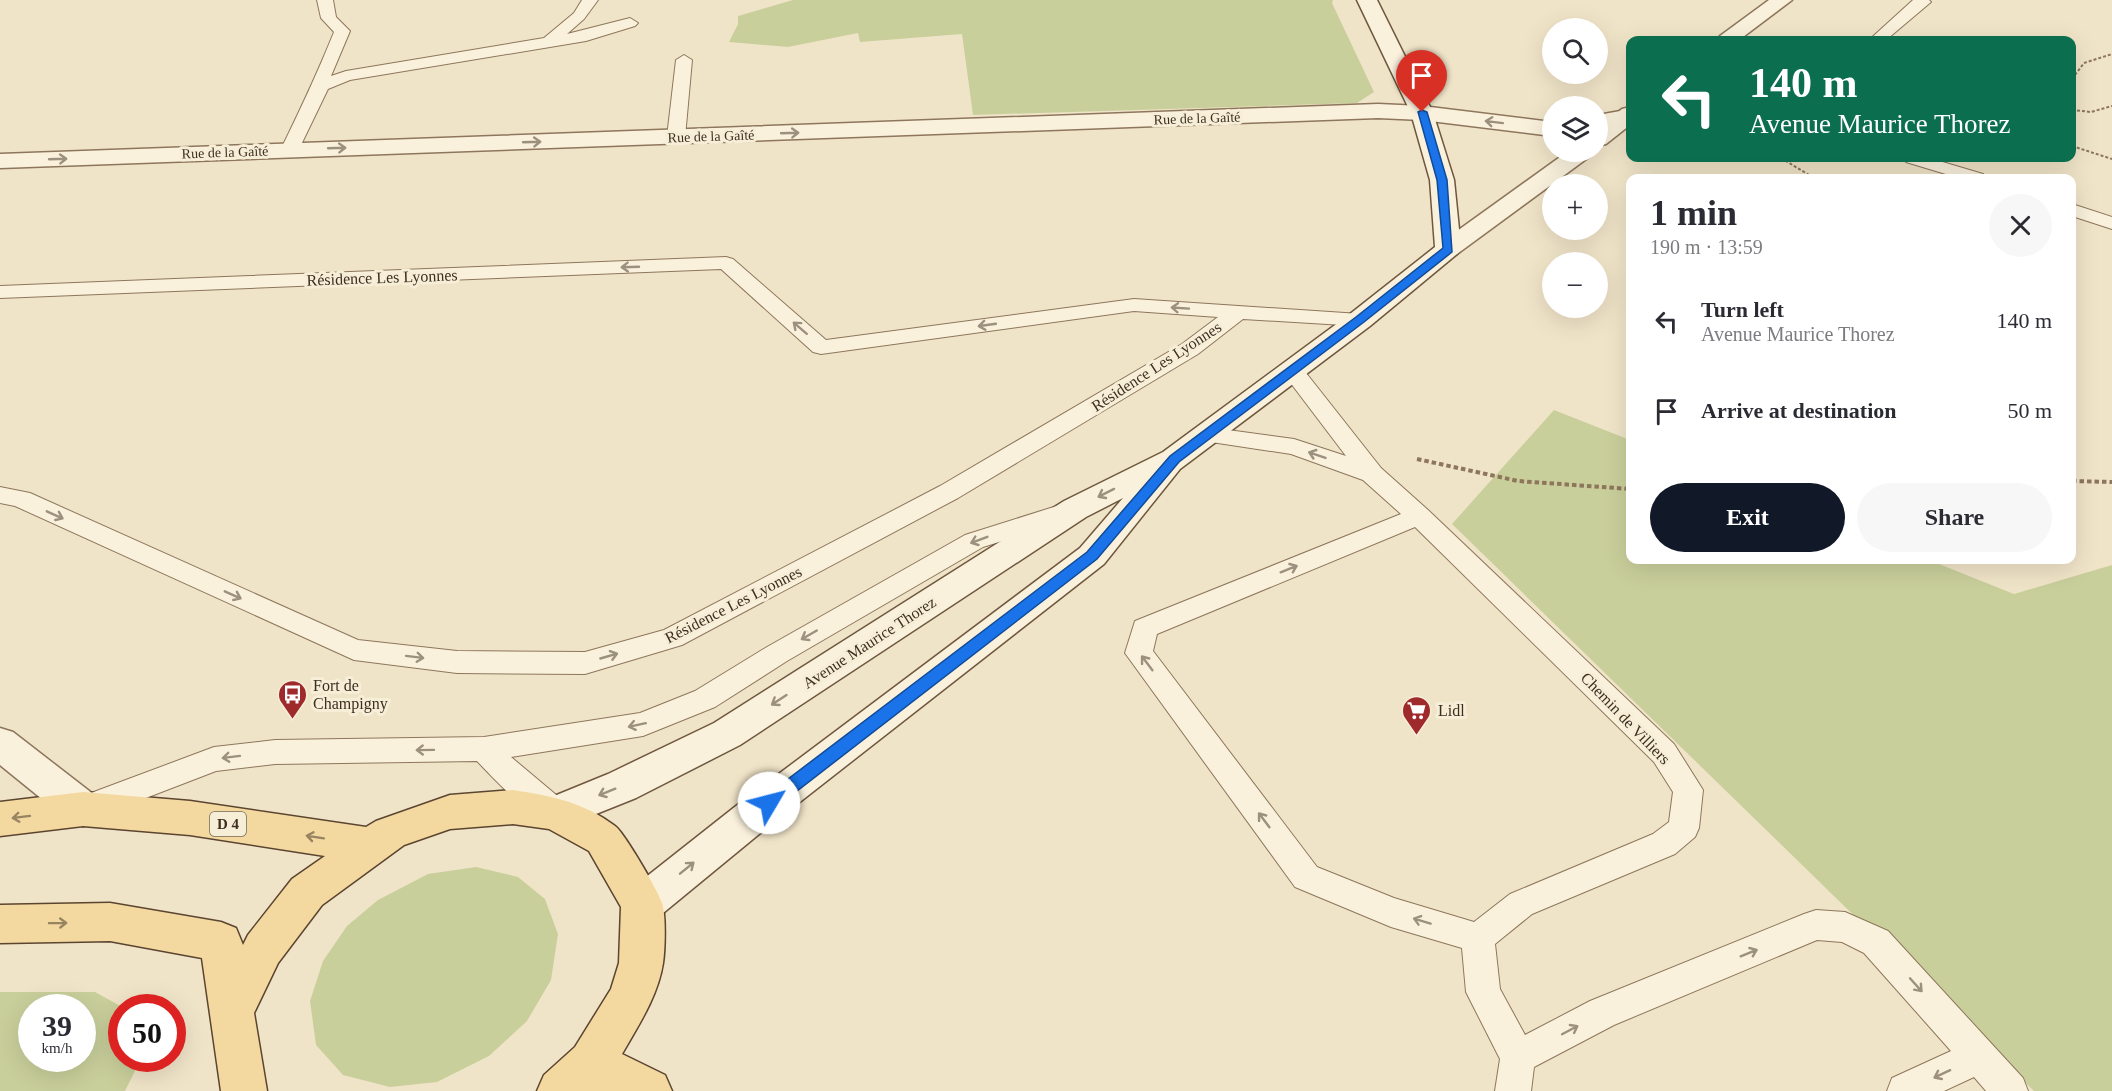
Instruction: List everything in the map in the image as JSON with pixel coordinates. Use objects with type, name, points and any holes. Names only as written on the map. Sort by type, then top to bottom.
[{"type":"main road","points":[[233,1010],[263,949],[307,892],[390,833],[450,812],[513,807],[556,813],[603,839],[642,905],[641,963],[630,998],[576,1077],[649,1091]]},
{"type":"main road","name":"D 4","points":[[0,819],[83,809],[190,818],[373,846]]},
{"type":"main road","points":[[0,924],[110,922],[221,942],[244,1091]]},
{"type":"street","points":[[1366,0],[1422,112],[1442,180],[1448,249]]},
{"type":"street","points":[[1732,36],[1782,0]]},
{"type":"street","name":"Rue de la Gaîté","points":[[0,161],[1378,111],[1422,112],[1542,128]]},
{"type":"street","points":[[1608,120],[1626,116]]},
{"type":"street","points":[[1608,131],[1626,118]]},
{"type":"street","name":"Avenue Maurice Thorez","points":[[556,813],[622,786],[727,734],[1075,509],[1174,459],[1291,369],[1360,320],[1448,249],[1567,162]]},
{"type":"street","name":"Avenue Maurice Thorez","points":[[642,905],[750,818],[1092,556],[1174,459]]},
{"type":"street","points":[[5,747],[83,809]]},
{"type":"lane","points":[[290,149],[321,86],[321,76],[336,49],[342,31],[329,21],[324,9],[325,0]]},
{"type":"lane","points":[[548,43],[579,16],[590,0]]},
{"type":"lane","points":[[1882,36],[1923,2],[1921,0]]},
{"type":"lane","points":[[321,86],[346,76],[586,36],[630,23]]},
{"type":"lane","points":[[676,137],[684,60]]},
{"type":"lane","points":[[1925,162],[1963,174]]},
{"type":"lane","points":[[2076,211],[2112,223]]},
{"type":"lane","name":"Résidence Les Lyonnes","points":[[0,292],[726,263],[821,347],[1134,305],[1239,312]]},
{"type":"lane","points":[[1239,312],[1360,320]]},
{"type":"lane","name":"Résidence Les Lyonnes","points":[[0,495],[21,500],[354,650],[457,662],[585,663],[672,638],[949,492],[1190,349],[1239,312]]},
{"type":"lane","name":"Chemin de Villiers","points":[[1291,369],[1372,474],[1419,516],[1664,753],[1688,790],[1684,828],[1664,844],[1521,904],[1478,938]]},
{"type":"lane","name":"Chemin de Villiers","points":[[1206,435],[1294,447],[1372,474]]},
{"type":"lane","points":[[83,809],[214,759],[276,752],[484,749],[643,724],[694,704],[974,541],[1075,509]]},
{"type":"lane","points":[[1419,516],[1145,627],[1139,653],[1306,877],[1391,912],[1478,938],[1483,992],[1516,1074],[1602,1013],[1816,925],[1845,927],[1876,942],[2010,1091]]},
{"type":"lane","points":[[484,749],[515,780],[556,813]]},
{"type":"lane","points":[[1905,1091],[1979,1056]]},
{"type":"path","points":[[2076,74],[2084,63],[2112,54]]},
{"type":"path","points":[[2076,110],[2091,112],[2112,106]]},
{"type":"path","points":[[2076,147],[2112,159]]},
{"type":"path","points":[[1788,162],[1810,174]]},
{"type":"path","points":[[1372,474],[1410,458],[1518,481],[1626,489]]},
{"type":"path","points":[[2076,481],[2112,482]]},
{"type":"green space","points":[[793,0],[1333,0],[1332,3],[1374,92],[1357,103],[973,115],[962,34],[860,42],[858,33],[788,47],[729,42],[738,24],[738,16]]},
{"type":"green space","points":[[1554,410],[1626,438],[1626,564],[1939,564],[2014,594],[2112,565],[2112,1091],[2034,1091],[1452,524]]},
{"type":"green space","points":[[476,867],[518,877],[545,899],[558,934],[551,980],[527,1021],[489,1056],[437,1082],[390,1087],[343,1075],[316,1045],[310,1001],[323,961],[347,926],[378,900],[428,874]]},
{"type":"green space","points":[[0,992],[95,992],[108,999],[108,1072],[134,1072],[125,1091],[0,1091]]},
{"type":"place","name":"Fort de Champigny","points":[[292,720]]},
{"type":"place","name":"Lidl","points":[[1417,736]]},
{"type":"route","points":[[769,803],[1092,556],[1174,459],[1291,369],[1360,320],[1448,249],[1442,180],[1422,112]]}]
